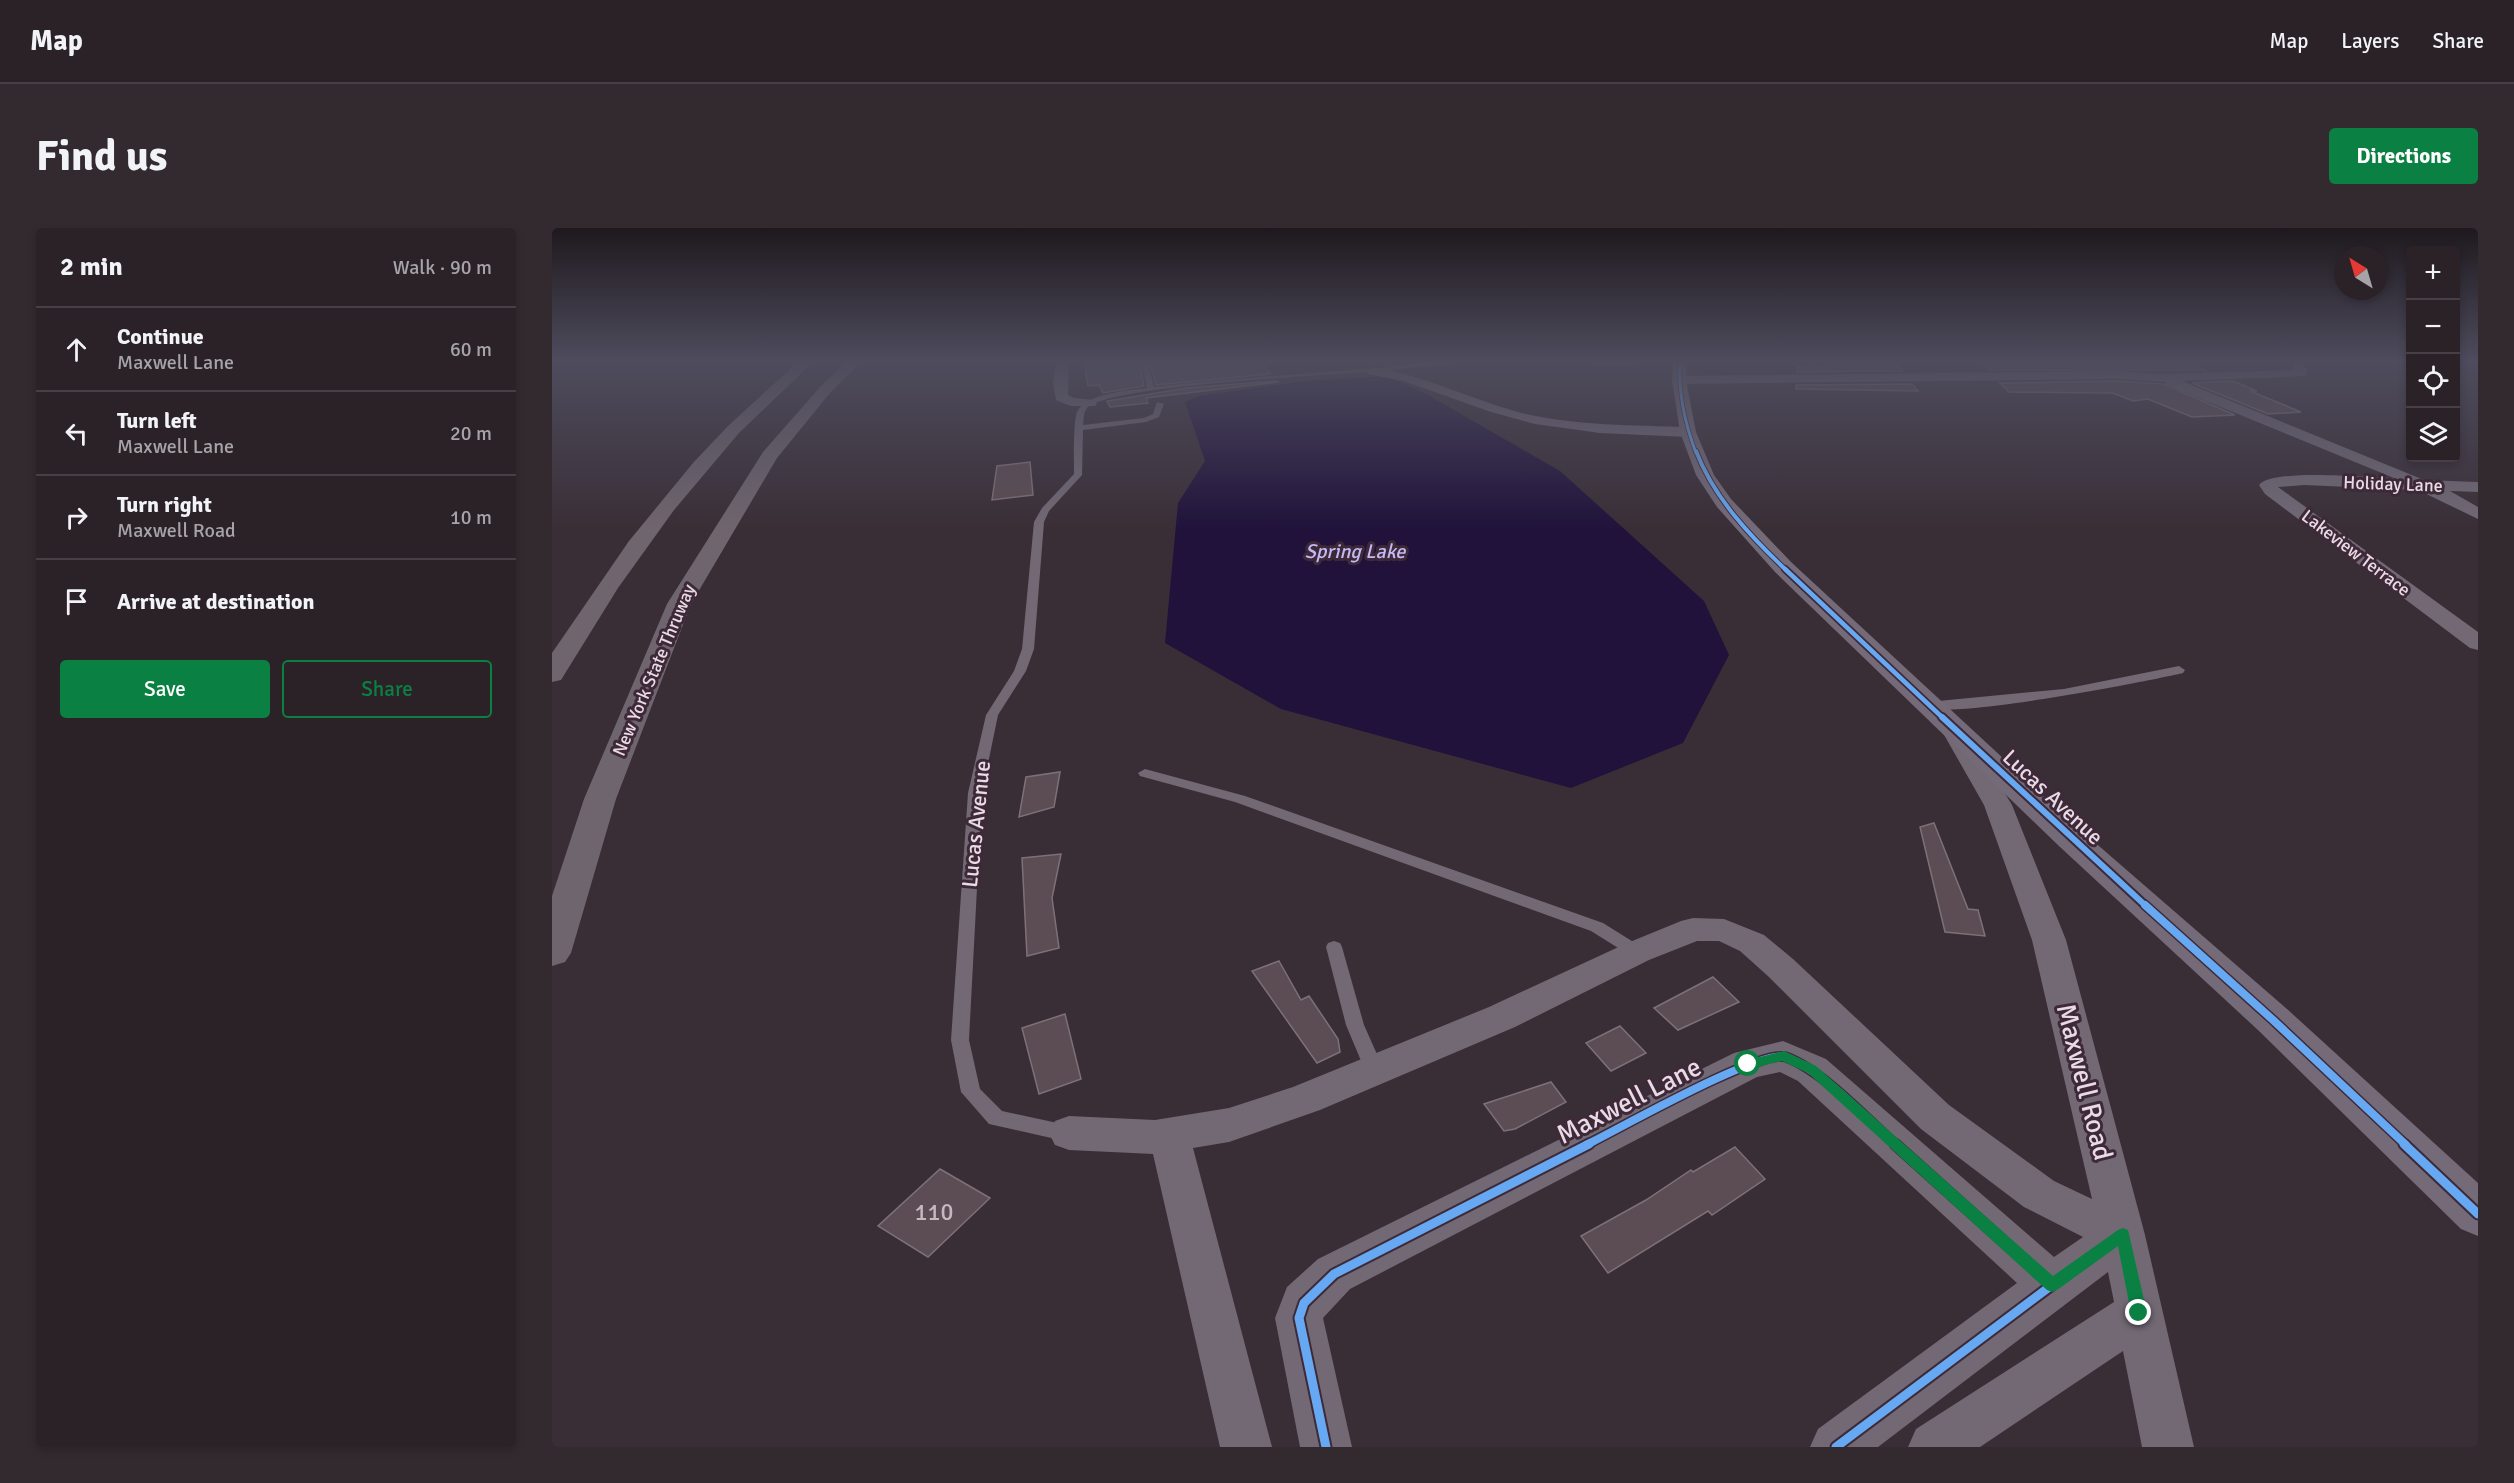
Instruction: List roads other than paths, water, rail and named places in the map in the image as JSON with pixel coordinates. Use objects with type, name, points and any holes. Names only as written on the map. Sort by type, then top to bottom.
[{"type":"highway","points":[[552,674],[592,608],[650,525],[692,474],[745,417]]},
{"type":"highway","name":"New York State Thruway","points":[[552,953],[600,799],[678,604],[768,456],[801,417]]},
{"type":"street","points":[[1523,417],[1596,428],[1688,432]]},
{"type":"street","name":"Lucas Avenue","points":[[1686,417],[1688,432],[1704,475],[1724,503],[1783,567],[1956,733],[2273,1020],[2478,1214]]},
{"type":"street","points":[[2261,417],[2424,485],[2478,514]]},
{"type":"street","name":"Holiday Lane","points":[[2307,481],[2478,487]]},
{"type":"street","name":"Lakeview Terrace","points":[[2307,481],[2275,482],[2268,485],[2271,490],[2478,643]]},
{"type":"street","name":"Maxwell Road","points":[[1956,733],[1998,805],[2049,940],[2123,1235],[2169,1447]]},
{"type":"street","points":[[1069,1132],[1155,1137],[1230,1125],[1306,1099],[1502,1017],[1637,952],[1693,929],[1724,930],[1752,943],[1935,1117],[2039,1194],[2123,1235],[2052,1285],[1836,1447]]},
{"type":"street","name":"Maxwell Lane","points":[[1326,1447],[1299,1318],[1304,1304],[1334,1274],[1748,1064],[1784,1056],[1812,1070],[2052,1285]]},
{"type":"street","points":[[1169,1134],[1246,1447]]},
{"type":"street","points":[[1934,1447],[2139,1313]]},
{"type":"lane","name":"Lucas Avenue","points":[[1069,1132],[996,1119],[971,1092],[960,1040],[975,793],[992,715],[1020,671],[1028,649],[1039,522],[1046,510],[1078,475],[1080,417]]},
{"type":"lane","points":[[1080,428],[1146,420],[1152,417]]},
{"type":"lane","points":[[1928,706],[2064,693],[2179,670]]},
{"type":"lane","points":[[1145,772],[1240,799],[1597,927],[1637,952]]},
{"type":"lane","points":[[1334,947],[1355,1025],[1374,1070]]},
{"type":"water","name":"Spring Lake","points":[[1190,417],[1466,417],[1560,471],[1704,601],[1729,655],[1683,743],[1571,788],[1281,709],[1165,643],[1178,503],[1205,461]]}]
